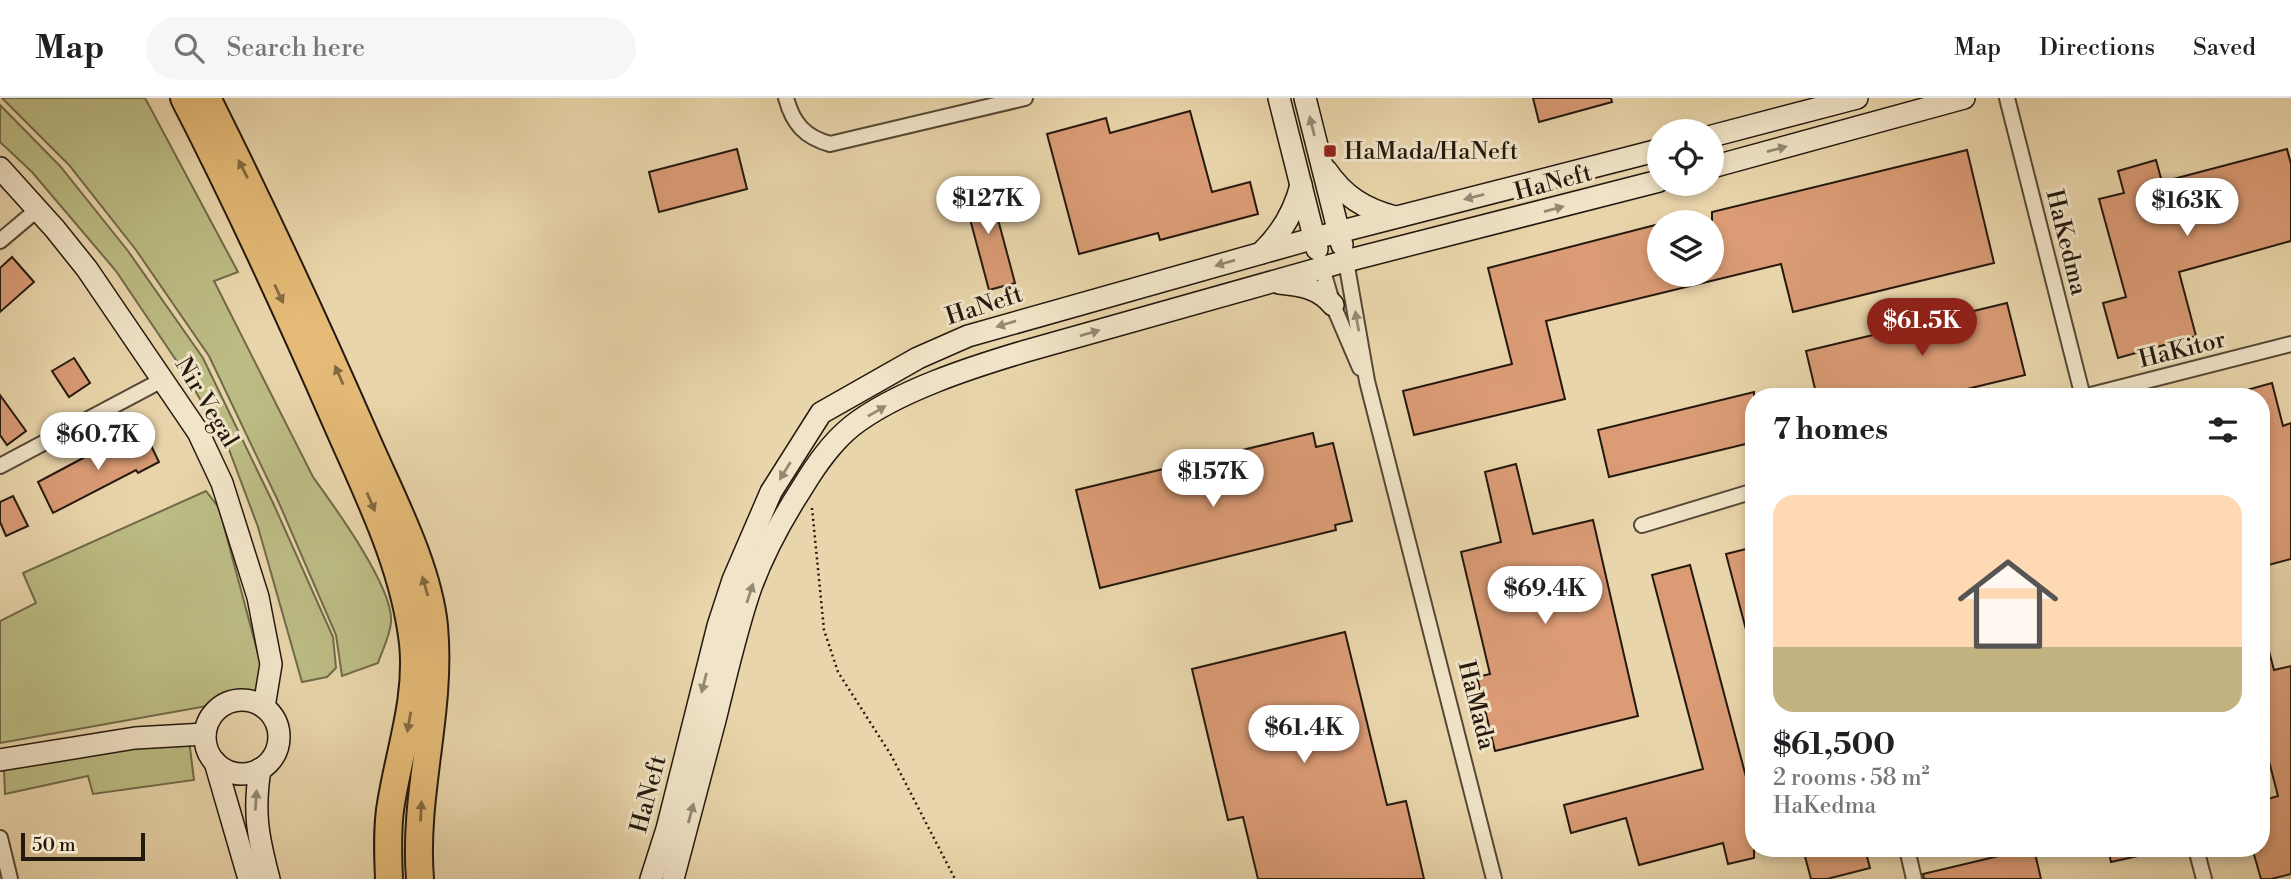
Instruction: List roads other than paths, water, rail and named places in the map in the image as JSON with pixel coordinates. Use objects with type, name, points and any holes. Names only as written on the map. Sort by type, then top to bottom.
[{"type":"highway","points":[[184,98],[302,343],[390,546],[404,594],[413,644],[414,674],[411,715],[390,810],[389,879]]},
{"type":"highway","points":[[207,98],[314,319],[408,534],[427,590],[434,624],[436,662],[434,714],[422,797],[420,879]]},
{"type":"street","points":[[786,98],[800,130],[815,140],[830,144],[1025,98]]},
{"type":"street","name":"HaMada","points":[[1279,98],[1332,305],[1367,382]]},
{"type":"street","name":"HaMada","points":[[1305,98],[1346,261],[1367,382],[1494,879]]},
{"type":"street","points":[[1724,133],[1857,98]]},
{"type":"street","points":[[1724,164],[1964,98]]},
{"type":"street","name":"HaKedma","points":[[2007,98],[2081,388]]},
{"type":"street","name":"HaNeft","points":[[651,879],[667,829],[718,626],[733,580],[771,492],[821,414],[918,358],[968,336],[1315,238],[1647,153]]},
{"type":"street","points":[[1322,164],[1356,203],[1397,217]]},
{"type":"street","name":"Nir Vegal","points":[[0,168],[38,209],[87,270],[198,432],[222,483],[238,530],[270,648],[271,664],[264,707]]},
{"type":"street","points":[[1260,253],[1277,237],[1288,221],[1301,183]]},
{"type":"street","name":"HaNeft","points":[[673,879],[752,585],[770,545],[809,477],[828,449],[852,426],[930,384],[979,365],[1346,261],[1647,184]]},
{"type":"street","points":[[0,241],[38,209]]},
{"type":"street","points":[[1270,282],[1309,288],[1327,298],[1332,305]]},
{"type":"street","name":"HaKitor","points":[[2118,388],[2291,344]]},
{"type":"street","points":[[0,466],[164,379]]},
{"type":"street","points":[[1642,525],[1745,494]]},
{"type":"street","points":[[243,700],[264,707],[278,727],[279,739],[270,762],[249,774],[236,774],[225,770],[209,754],[205,734],[208,723],[221,706],[243,700]]},
{"type":"street","points":[[0,760],[135,738],[205,734]]},
{"type":"street","points":[[215,762],[249,879]]},
{"type":"street","points":[[260,769],[255,814],[257,834],[269,879]]},
{"type":"street","points":[[236,839],[257,834]]},
{"type":"street","points":[[0,838],[10,879]]},
{"type":"street","points":[[1909,857],[1914,879]]},
{"type":"street","points":[[2198,857],[2203,879]]},
{"type":"place","name":"HaMada/HaNeft","points":[[1330,151]]}]
